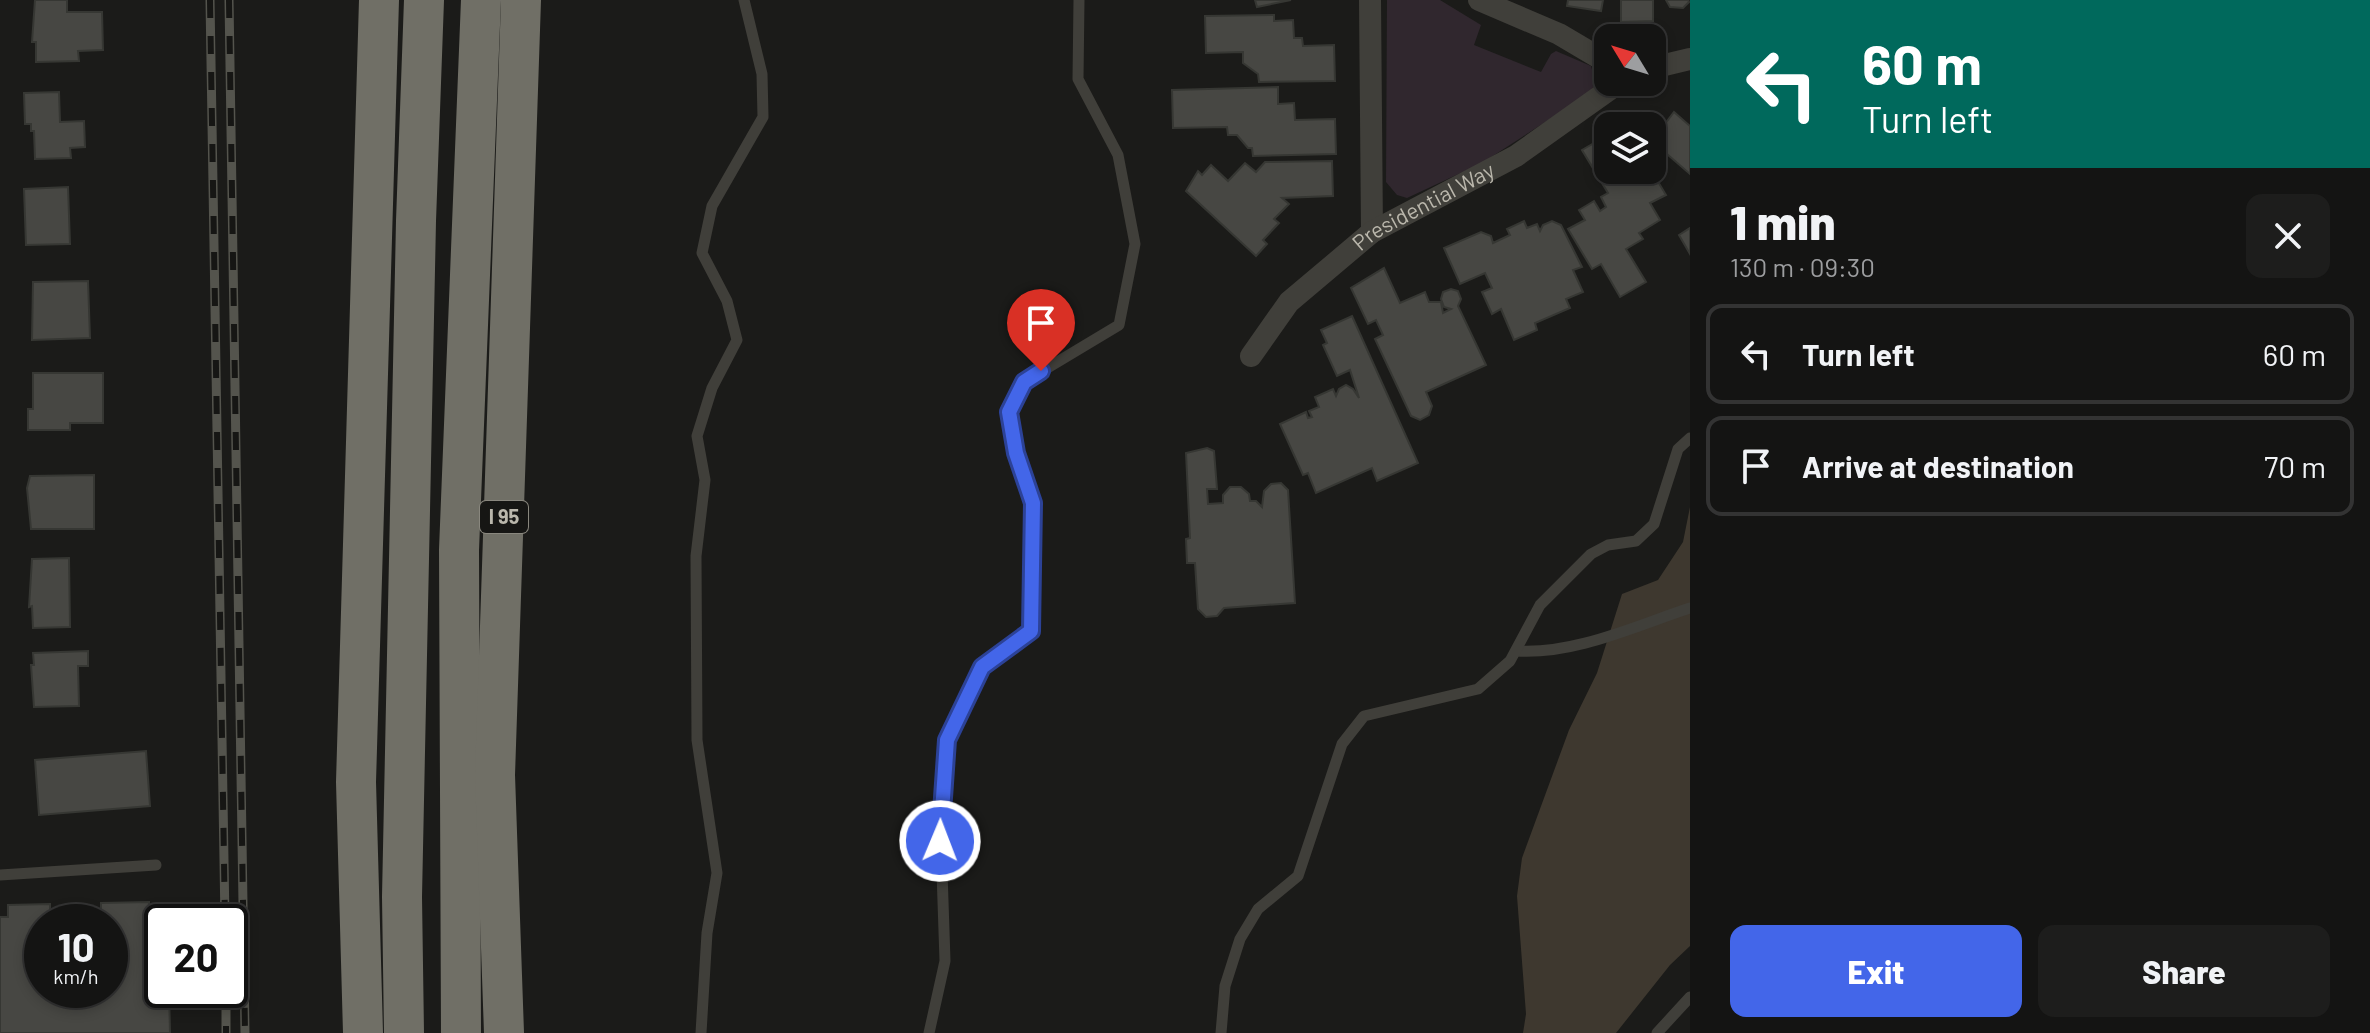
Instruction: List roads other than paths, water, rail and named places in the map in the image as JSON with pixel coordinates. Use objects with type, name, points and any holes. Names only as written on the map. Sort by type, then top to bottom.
[{"type":"highway","points":[[363,1033],[356,782],[379,0]]},
{"type":"highway","points":[[404,1033],[402,850],[424,0]]},
{"type":"highway","points":[[461,1033],[459,550],[481,0]]},
{"type":"highway","name":"I 95","points":[[504,1033],[495,775],[521,0]]},
{"type":"street","points":[[1370,0],[1372,232]]},
{"type":"street","points":[[1479,0],[1559,34],[1594,55]]},
{"type":"street","points":[[1666,65],[1690,59]]},
{"type":"street","name":"Presidential Way","points":[[1251,356],[1289,302],[1372,232],[1516,156],[1600,96]]},
{"type":"lane","points":[[701,1033],[707,933],[717,873],[697,740],[696,556],[705,480],[697,436],[712,388],[737,340],[727,301],[702,253],[712,206],[763,117],[762,74],[744,0]]},
{"type":"lane","points":[[929,1033],[945,961],[940,812],[947,740],[982,667],[1031,631],[1033,503],[1016,453],[1009,412],[1024,382],[1119,325],[1135,244],[1118,155],[1078,79],[1079,0]]},
{"type":"lane","points":[[1221,1033],[1225,986],[1240,939],[1258,909],[1298,876],[1342,744],[1364,716],[1478,689],[1510,661],[1540,605],[1591,554],[1608,545],[1636,541],[1654,524],[1678,449],[1690,438]]},
{"type":"lane","points":[[1516,651],[1536,653],[1582,643],[1690,608]]},
{"type":"lane","points":[[0,875],[156,865]]},
{"type":"lane","points":[[1657,1033],[1690,997]]},
{"type":"railway","points":[[210,0],[225,904]]},
{"type":"railway","points":[[229,0],[245,1033]]},
{"type":"railway","points":[[226,1008],[226,1033]]}]
